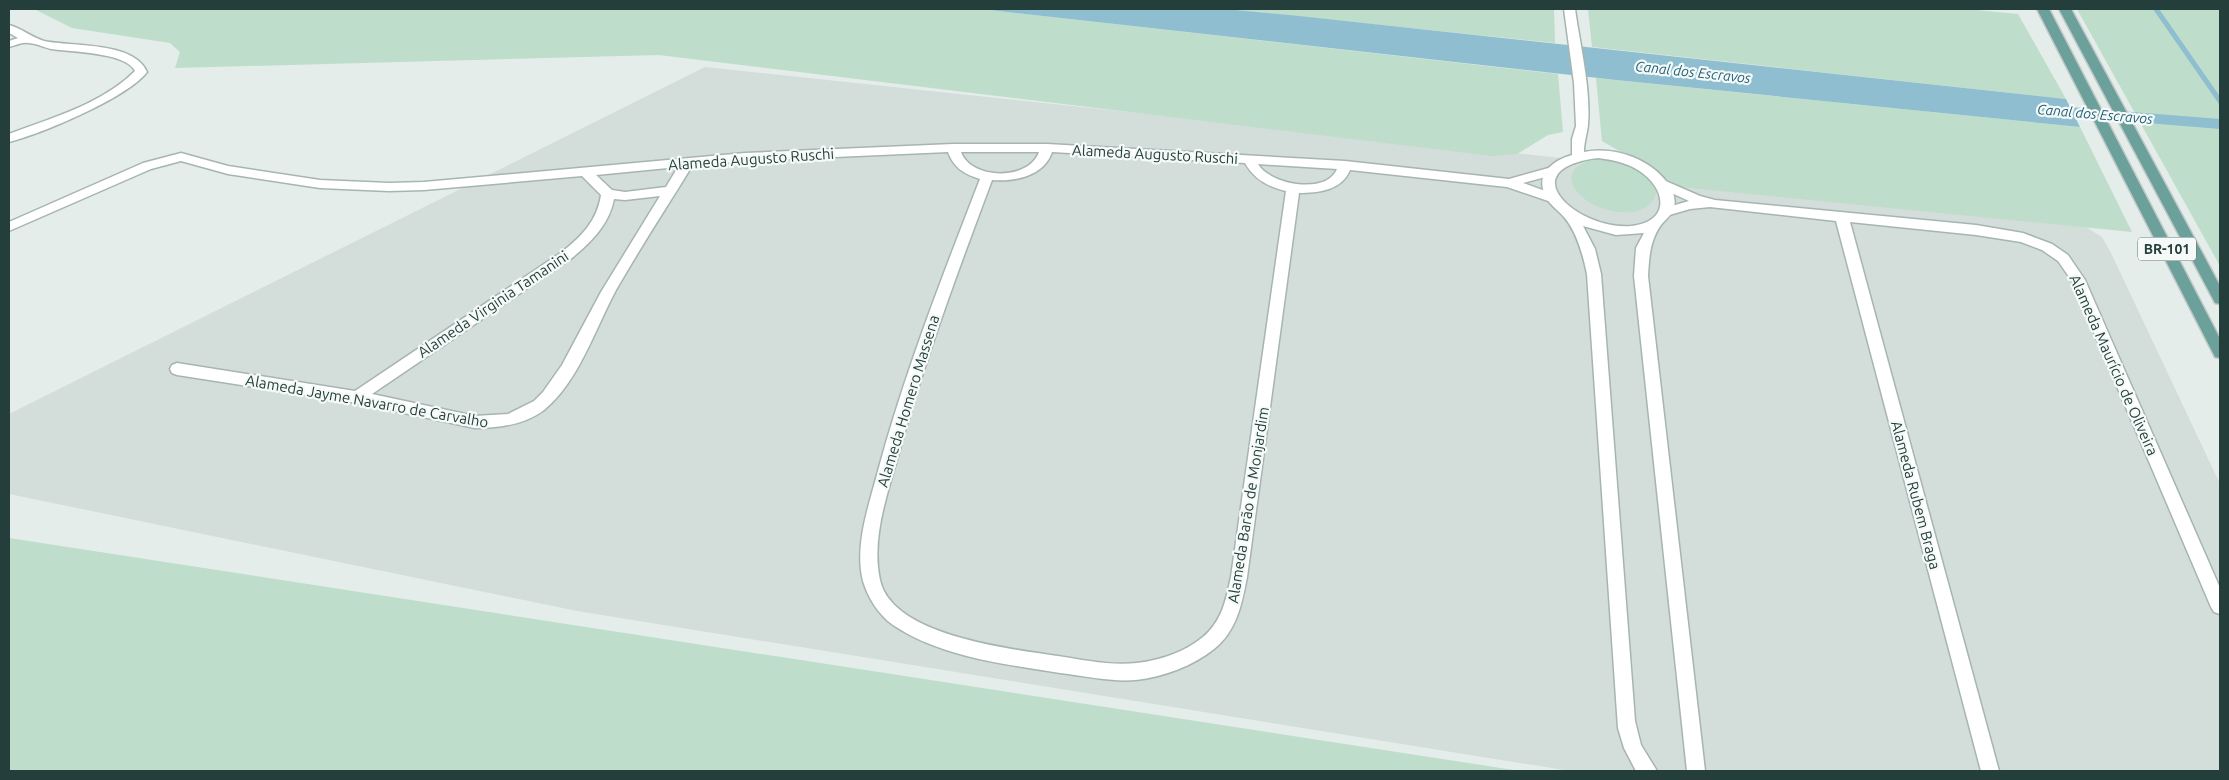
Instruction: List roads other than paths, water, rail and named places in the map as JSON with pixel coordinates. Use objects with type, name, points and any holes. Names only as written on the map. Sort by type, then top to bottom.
[{"type":"main road","name":"BR-101","points":[[2043,9],[2115,145],[2220,352]]},
{"type":"main road","name":"BR-101","points":[[2064,9],[2220,299]]},
{"type":"street","points":[[1578,9],[1570,14],[1580,83],[1582,126],[1578,138],[1578,156]]},
{"type":"street","points":[[9,28],[28,39],[44,44],[120,56],[135,61],[141,72],[123,88],[9,138]]},
{"type":"street","points":[[9,44],[28,39]]},
{"type":"street","points":[[1582,126],[1598,154]]},
{"type":"street","points":[[954,148],[954,153],[963,166],[987,178],[1008,176],[1028,171],[1046,156],[1047,148]]},
{"type":"street","name":"Alameda Augusto Ruschi","points":[[9,227],[147,166],[181,157],[228,170],[271,177],[320,184],[389,187],[424,186],[782,155],[954,148],[1047,148],[1346,165],[1509,183],[1554,199]]},
{"type":"street","points":[[1648,771],[1640,763],[1629,741],[1626,721],[1594,274],[1588,249],[1570,215],[1554,199],[1549,184],[1552,171],[1562,161],[1578,156],[1598,154],[1616,156],[1634,162],[1650,171],[1667,193],[1668,202],[1642,248],[1641,276],[1696,771]]},
{"type":"street","points":[[1249,159],[1256,173],[1265,179],[1293,189],[1312,189],[1325,186],[1338,179],[1344,172],[1346,165]]},
{"type":"street","name":"Alameda Jayme Navarro de Carvalho","points":[[177,369],[357,397],[447,417],[495,423],[523,415],[540,405],[550,395],[560,380],[609,291],[687,163]]},
{"type":"street","points":[[585,171],[608,194],[626,196],[670,191]]},
{"type":"street","name":"Alameda Augusto Ruschi","points":[[1509,183],[1552,171]]},
{"type":"street","name":"Alameda Homero Massena","points":[[900,621],[882,606],[872,585],[869,555],[877,506],[897,430],[929,328],[987,178]]},
{"type":"street","name":"Alameda Maurício de Oliveira","points":[[1661,183],[1696,199],[1715,204],[1976,230],[2023,238],[2047,247],[2063,258],[2078,280],[2220,607]]},
{"type":"street","name":"Alameda Barão de Monjardim","points":[[900,621],[920,632],[954,645],[1012,657],[1124,673],[1164,667],[1197,650],[1218,634],[1232,610],[1239,577],[1293,189]]},
{"type":"street","name":"Alameda Virginia Tamanini","points":[[357,397],[566,255],[588,238],[604,215],[608,194]]},
{"type":"street","name":"Alameda Maurício de Oliveira","points":[[1660,217],[1690,205],[1715,204]]},
{"type":"street","points":[[1570,215],[1586,223],[1614,230],[1641,229],[1660,217]]},
{"type":"street","name":"Alameda Rubem Braga","points":[[1842,218],[1990,771]]},
{"type":"water","points":[[981,9],[1226,9],[1299,16],[2066,99],[2080,127],[1616,80]]},
{"type":"waterway","points":[[2156,9],[2220,101]]},
{"type":"waterway","name":"Canal dos Escravos","points":[[2044,110],[2220,124]]}]
